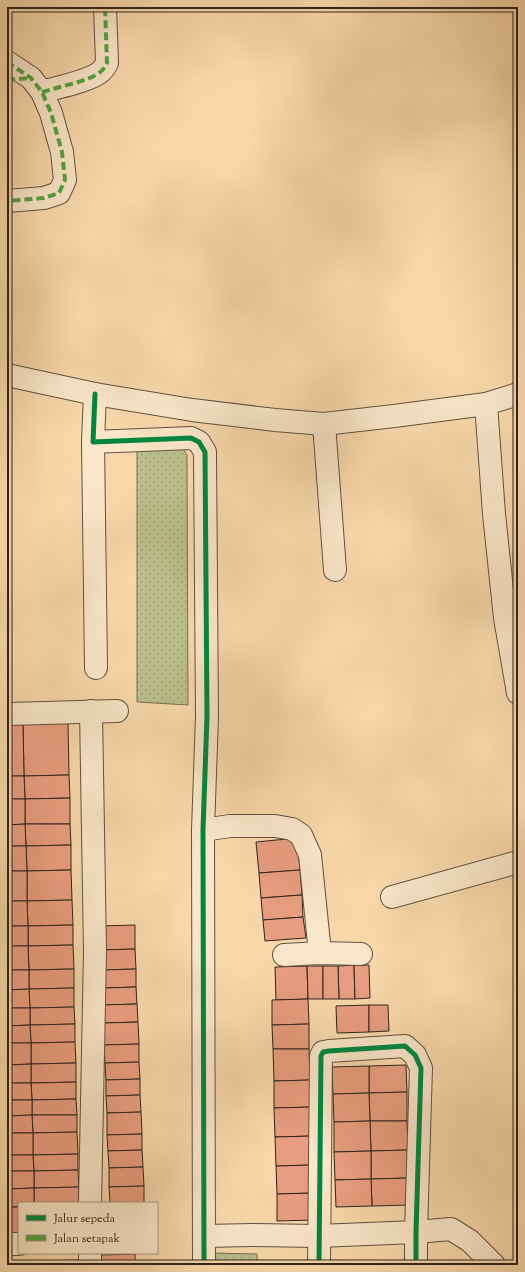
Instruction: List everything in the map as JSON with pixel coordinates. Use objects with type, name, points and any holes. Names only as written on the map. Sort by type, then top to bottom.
[{"type":"street","points":[[7,80],[36,85],[88,78],[99,73],[104,69],[107,63],[105,7]]},
{"type":"street","points":[[7,62],[36,85],[51,113],[62,152],[65,180],[59,193],[44,198],[7,201]]},
{"type":"street","points":[[7,375],[94,394],[192,410],[324,424],[486,404],[518,394]]},
{"type":"street","points":[[94,394],[93,442],[96,668]]},
{"type":"street","points":[[486,404],[494,514],[505,618],[518,693]]},
{"type":"street","points":[[324,424],[335,570]]},
{"type":"street","points":[[93,442],[191,438],[199,442],[205,452],[207,716],[203,830],[204,1265]]},
{"type":"street","points":[[90,711],[95,951],[90,1202]]},
{"type":"street","points":[[7,714],[118,711]]},
{"type":"street","points":[[203,830],[230,826],[276,826],[292,829],[301,835],[310,855],[320,953]]},
{"type":"street","points":[[392,897],[518,862]]},
{"type":"street","points":[[284,955],[320,953],[361,954]]},
{"type":"street","points":[[319,1265],[318,1236],[321,1056],[323,1052],[328,1051],[405,1046],[415,1055],[422,1068],[416,1265]]},
{"type":"street","points":[[205,1236],[318,1236],[451,1229],[470,1241],[494,1265]]},
{"type":"street","points":[[7,1244],[18,1244]]},
{"type":"street","points":[[90,1254],[90,1265]]},
{"type":"green space","points":[[137,446],[182,447],[187,455],[188,705],[137,702]]},
{"type":"green space","points":[[210,1253],[257,1254],[257,1265],[210,1265]]},
{"type":"building","points":[[68,722],[69,775],[24,776],[23,723]]},
{"type":"building","points":[[7,723],[23,723],[24,776],[7,776]]},
{"type":"building","points":[[69,775],[70,798],[25,799],[24,776]]},
{"type":"building","points":[[7,776],[24,776],[25,799],[7,799]]},
{"type":"building","points":[[70,798],[70,824],[25,824],[25,799]]},
{"type":"building","points":[[7,799],[25,799],[25,824],[7,825]]},
{"type":"building","points":[[25,824],[70,824],[71,845],[26,846]]},
{"type":"building","points":[[25,824],[26,846],[7,846],[7,825]]},
{"type":"building","points":[[297,838],[300,870],[259,873],[256,842]]},
{"type":"building","points":[[71,845],[71,870],[27,871],[26,846]]},
{"type":"building","points":[[7,846],[26,846],[27,871],[7,871]]},
{"type":"building","points":[[71,870],[72,900],[27,901],[27,871]]},
{"type":"building","points":[[300,870],[302,895],[261,898],[259,873]]},
{"type":"building","points":[[7,871],[27,871],[27,901],[7,901]]},
{"type":"building","points":[[302,895],[303,917],[263,920],[261,898]]},
{"type":"building","points":[[72,900],[73,925],[28,926],[27,901]]},
{"type":"building","points":[[7,901],[27,901],[28,926],[7,926]]},
{"type":"building","points":[[303,917],[306,938],[265,941],[263,920]]},
{"type":"building","points":[[73,925],[73,945],[28,946],[28,926]]},
{"type":"building","points":[[135,925],[135,949],[101,950],[100,926]]},
{"type":"building","points":[[7,926],[28,926],[28,946],[7,946]]},
{"type":"building","points":[[73,945],[74,969],[29,970],[28,946]]},
{"type":"building","points":[[7,946],[28,946],[29,970],[7,970]]},
{"type":"building","points":[[135,949],[136,969],[102,970],[101,950]]},
{"type":"building","points":[[354,965],[355,999],[339,999],[338,966]]},
{"type":"building","points":[[354,965],[369,965],[370,998],[355,999]]},
{"type":"building","points":[[307,966],[308,999],[276,1000],[275,967]]},
{"type":"building","points":[[307,966],[323,966],[323,999],[308,999]]},
{"type":"building","points":[[323,966],[338,966],[339,999],[323,999]]},
{"type":"building","points":[[74,969],[74,988],[29,989],[29,970]]},
{"type":"building","points":[[136,969],[136,987],[103,988],[102,970]]},
{"type":"building","points":[[7,970],[29,970],[29,989],[7,990]]},
{"type":"building","points":[[136,987],[137,1004],[103,1005],[103,988]]},
{"type":"building","points":[[74,988],[74,1007],[30,1008],[29,989]]},
{"type":"building","points":[[29,989],[30,1008],[7,1008],[7,990]]},
{"type":"building","points":[[308,999],[309,1024],[272,1025],[272,1000]]},
{"type":"building","points":[[137,1004],[138,1022],[104,1023],[103,1005]]},
{"type":"building","points":[[369,1005],[369,1032],[337,1033],[336,1006]]},
{"type":"building","points":[[369,1005],[388,1005],[389,1031],[369,1032]]},
{"type":"building","points":[[74,1007],[75,1024],[30,1025],[30,1008]]},
{"type":"building","points":[[7,1008],[30,1008],[30,1025],[7,1026]]},
{"type":"building","points":[[138,1022],[139,1044],[104,1045],[104,1023]]},
{"type":"building","points":[[75,1024],[75,1042],[31,1043],[30,1025]]},
{"type":"building","points":[[309,1024],[309,1049],[273,1049],[272,1025]]},
{"type":"building","points":[[30,1025],[31,1043],[7,1043],[7,1026]]},
{"type":"building","points":[[75,1042],[76,1063],[31,1064],[31,1043]]},
{"type":"building","points":[[7,1043],[31,1043],[31,1064],[7,1065]]},
{"type":"building","points":[[139,1044],[139,1062],[105,1063],[104,1045]]},
{"type":"building","points":[[273,1049],[309,1049],[310,1080],[274,1081]]},
{"type":"building","points":[[139,1062],[140,1079],[106,1080],[105,1063]]},
{"type":"building","points":[[76,1063],[76,1082],[31,1083],[31,1064]]},
{"type":"building","points":[[31,1064],[31,1083],[7,1083],[7,1065]]},
{"type":"building","points":[[406,1065],[407,1092],[369,1093],[369,1066]]},
{"type":"building","points":[[369,1066],[369,1093],[333,1094],[332,1067]]},
{"type":"building","points":[[140,1079],[140,1095],[106,1096],[106,1080]]},
{"type":"building","points":[[310,1080],[311,1107],[274,1108],[274,1081]]},
{"type":"building","points":[[76,1082],[76,1099],[32,1100],[31,1083]]},
{"type":"building","points":[[7,1083],[31,1083],[32,1100],[7,1100]]},
{"type":"building","points":[[407,1092],[407,1121],[370,1121],[369,1093]]},
{"type":"building","points":[[369,1093],[370,1121],[334,1122],[333,1094]]},
{"type":"building","points":[[140,1095],[141,1112],[107,1113],[106,1096]]},
{"type":"building","points":[[76,1099],[77,1115],[32,1115],[32,1100]]},
{"type":"building","points":[[7,1100],[32,1100],[32,1115],[7,1116]]},
{"type":"building","points":[[311,1107],[312,1136],[275,1137],[274,1108]]},
{"type":"building","points":[[141,1112],[142,1134],[107,1135],[107,1113]]},
{"type":"building","points":[[32,1115],[77,1115],[77,1132],[33,1133]]},
{"type":"building","points":[[32,1115],[33,1133],[7,1133],[7,1116]]},
{"type":"building","points":[[370,1121],[407,1121],[408,1150],[371,1151]]},
{"type":"building","points":[[370,1121],[371,1151],[334,1152],[334,1122]]},
{"type":"building","points":[[77,1132],[78,1154],[33,1155],[33,1133]]},
{"type":"building","points":[[7,1133],[33,1133],[33,1155],[7,1155]]},
{"type":"building","points":[[142,1134],[142,1150],[108,1151],[107,1135]]},
{"type":"building","points":[[312,1136],[312,1165],[276,1166],[275,1137]]},
{"type":"building","points":[[142,1150],[143,1167],[109,1168],[108,1151]]},
{"type":"building","points":[[408,1150],[409,1178],[371,1179],[371,1151]]},
{"type":"building","points":[[371,1151],[371,1179],[335,1180],[334,1152]]},
{"type":"building","points":[[78,1154],[78,1170],[34,1171],[33,1155]]},
{"type":"building","points":[[7,1155],[33,1155],[34,1171],[7,1171]]},
{"type":"building","points":[[312,1165],[313,1193],[277,1194],[276,1166]]},
{"type":"building","points":[[143,1167],[144,1186],[109,1187],[109,1168]]},
{"type":"building","points":[[78,1170],[79,1187],[34,1188],[34,1171]]},
{"type":"building","points":[[7,1171],[34,1171],[34,1188],[7,1189]]},
{"type":"building","points":[[409,1178],[410,1205],[372,1206],[371,1179]]},
{"type":"building","points":[[371,1179],[372,1206],[336,1207],[335,1180]]},
{"type":"building","points":[[144,1186],[144,1202],[110,1202],[109,1187]]},
{"type":"building","points":[[79,1187],[79,1202],[34,1202],[34,1188]]},
{"type":"building","points":[[34,1188],[34,1202],[18,1202],[18,1207],[7,1207],[7,1189]]},
{"type":"building","points":[[313,1193],[314,1220],[277,1221],[277,1194]]},
{"type":"building","points":[[7,1207],[18,1207],[18,1237],[7,1237]]},
{"type":"building","points":[[135,1254],[135,1265],[101,1265],[101,1255]]},
{"type":"building","points":[[81,1260],[81,1265],[36,1265],[36,1261]]},
{"type":"building","points":[[36,1261],[36,1265],[7,1265],[7,1262]]},
{"type":"marked path","points":[[42,92],[87,79],[99,73],[104,68],[107,63],[105,7]]},
{"type":"marked path","points":[[7,62],[31,78],[42,92],[51,113],[62,152],[65,180],[59,193],[44,198],[7,201]]},
{"type":"marked path","points":[[7,80],[31,78]]},
{"type":"cycle path","points":[[95,394],[93,442],[191,438],[199,442],[205,452],[207,716],[203,830],[204,1265]]},
{"type":"cycle path","points":[[319,1265],[321,1056],[323,1052],[329,1051],[405,1046],[415,1055],[421,1068],[416,1265]]}]
